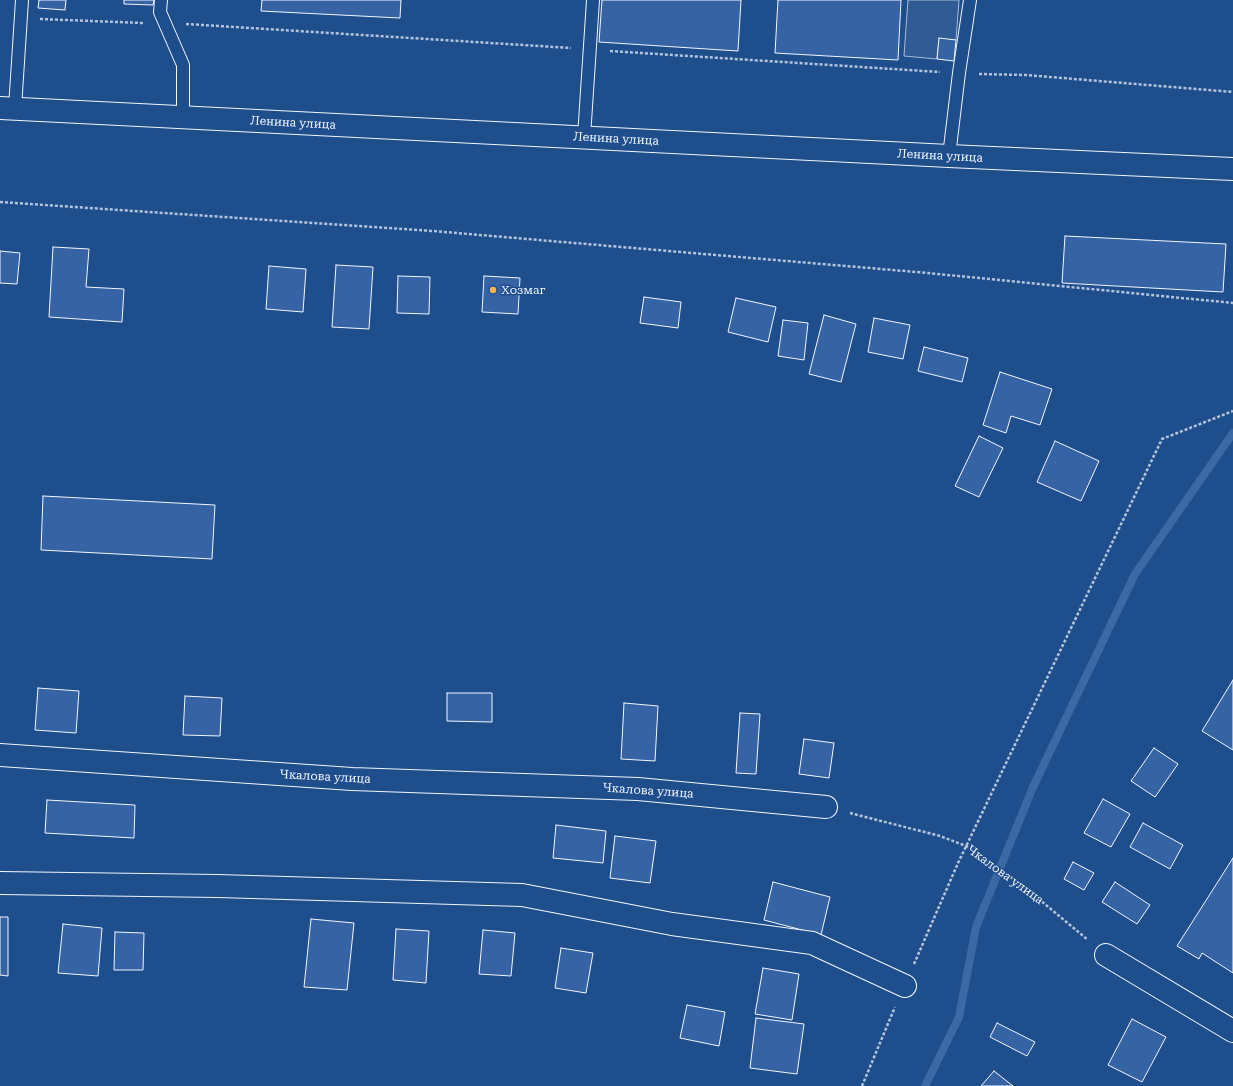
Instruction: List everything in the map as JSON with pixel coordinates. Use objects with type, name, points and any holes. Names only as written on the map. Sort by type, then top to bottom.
[{"type":"street","name":"Ленина улица","points":[[7,108],[584,138],[1233,169]]},
{"type":"street","name":"Чкалова улица","points":[[0,755],[352,779],[638,789],[826,807]]},
{"type":"street","points":[[0,883],[218,886],[522,895],[672,924],[812,943],[905,986]]},
{"type":"street","points":[[1106,955],[1233,1031]]},
{"type":"lane","points":[[7,108],[21,18],[22,0]]},
{"type":"lane","points":[[161,0],[160,12],[183,65],[183,117]]},
{"type":"lane","points":[[584,138],[593,0]]},
{"type":"lane","points":[[949,156],[970,0]]},
{"type":"path","points":[[21,18],[211,25],[1026,76],[1233,92]]},
{"type":"path","points":[[0,202],[440,232],[928,273],[1233,303]]},
{"type":"path","points":[[862,1086],[966,846],[1162,439],[1233,411]]},
{"type":"path","name":"Чкалова улица","points":[[826,807],[940,836],[966,846],[1022,885],[1106,955]]},
{"type":"shaded area","points":[[908,0],[959,0],[956,40],[939,39],[937,59],[904,56]]},
{"type":"building","points":[[39,0],[66,0],[65,10],[38,8]]},
{"type":"building","points":[[124,0],[154,0],[153,5],[124,4]]},
{"type":"building","points":[[262,0],[401,0],[400,18],[261,11]]},
{"type":"building","points":[[602,0],[741,0],[738,51],[599,42]]},
{"type":"building","points":[[778,0],[901,0],[898,60],[775,53]]},
{"type":"building","points":[[939,38],[956,40],[954,61],[937,59]]},
{"type":"building","points":[[1065,236],[1226,244],[1223,292],[1062,283]]},
{"type":"building","points":[[53,247],[89,249],[86,287],[124,289],[122,322],[49,317]]},
{"type":"building","points":[[0,251],[20,253],[17,284],[0,283]]},
{"type":"building","points":[[336,265],[373,267],[369,329],[332,327]]},
{"type":"building","points":[[269,266],[306,269],[303,312],[266,309]]},
{"type":"building","points":[[398,276],[430,277],[429,314],[397,313]]},
{"type":"building","points":[[484,276],[520,278],[518,314],[482,312]]},
{"type":"building","points":[[644,297],[681,302],[678,328],[640,323]]},
{"type":"building","points":[[736,298],[776,307],[768,342],[728,332]]},
{"type":"building","points":[[824,315],[856,324],[841,382],[809,374]]},
{"type":"building","points":[[874,318],[910,325],[903,359],[868,352]]},
{"type":"building","points":[[783,320],[808,323],[804,360],[778,356]]},
{"type":"building","points":[[924,347],[968,358],[962,382],[918,371]]},
{"type":"building","points":[[1000,372],[1052,389],[1040,425],[1011,416],[1006,433],[983,425]]},
{"type":"building","points":[[979,436],[1003,448],[979,497],[955,486]]},
{"type":"building","points":[[1055,441],[1099,461],[1081,501],[1037,482]]},
{"type":"building","points":[[43,496],[215,505],[212,559],[41,550]]},
{"type":"building","points":[[1233,680],[1233,750],[1202,731]]},
{"type":"building","points":[[38,688],[79,691],[76,733],[35,730]]},
{"type":"building","points":[[447,693],[492,693],[492,722],[447,721]]},
{"type":"building","points":[[185,696],[222,698],[220,736],[183,735]]},
{"type":"building","points":[[624,703],[658,706],[655,761],[621,759]]},
{"type":"building","points":[[740,713],[760,714],[756,774],[736,773]]},
{"type":"building","points":[[804,739],[834,743],[829,778],[799,774]]},
{"type":"building","points":[[1154,748],[1178,764],[1155,797],[1131,781]]},
{"type":"building","points":[[1103,799],[1130,814],[1111,847],[1084,833]]},
{"type":"building","points":[[47,800],[135,805],[134,838],[45,833]]},
{"type":"building","points":[[1143,823],[1183,845],[1170,869],[1130,847]]},
{"type":"building","points":[[556,825],[606,831],[603,863],[553,858]]},
{"type":"building","points":[[615,836],[656,841],[650,883],[610,878]]},
{"type":"building","points":[[1233,858],[1233,973],[1202,953],[1199,959],[1177,946]]},
{"type":"building","points":[[1073,862],[1094,873],[1084,890],[1064,879]]},
{"type":"building","points":[[773,882],[830,897],[821,935],[764,920]]},
{"type":"building","points":[[1115,882],[1150,905],[1137,924],[1102,902]]},
{"type":"building","points":[[0,917],[8,917],[8,976],[0,975]]},
{"type":"building","points":[[311,919],[354,923],[347,990],[304,987]]},
{"type":"building","points":[[63,924],[102,928],[98,976],[58,973]]},
{"type":"building","points":[[396,929],[429,931],[426,983],[393,980]]},
{"type":"building","points":[[483,930],[515,933],[511,976],[479,974]]},
{"type":"building","points":[[115,932],[144,933],[143,970],[114,970]]},
{"type":"building","points":[[561,948],[593,953],[586,993],[555,988]]},
{"type":"building","points":[[763,968],[799,974],[792,1020],[755,1014]]},
{"type":"building","points":[[687,1005],[725,1012],[719,1046],[680,1038]]},
{"type":"building","points":[[756,1018],[804,1024],[797,1074],[750,1068]]},
{"type":"building","points":[[1132,1019],[1166,1037],[1142,1082],[1108,1065]]},
{"type":"building","points":[[997,1023],[1035,1042],[1027,1056],[990,1037]]},
{"type":"building","points":[[994,1071],[1013,1086],[981,1086]]},
{"type":"waterway","points":[[925,1086],[959,1017],[976,927],[1033,787],[1135,574],[1233,433]]},
{"type":"place","name":"Хозмаг","points":[[493,290]]}]
